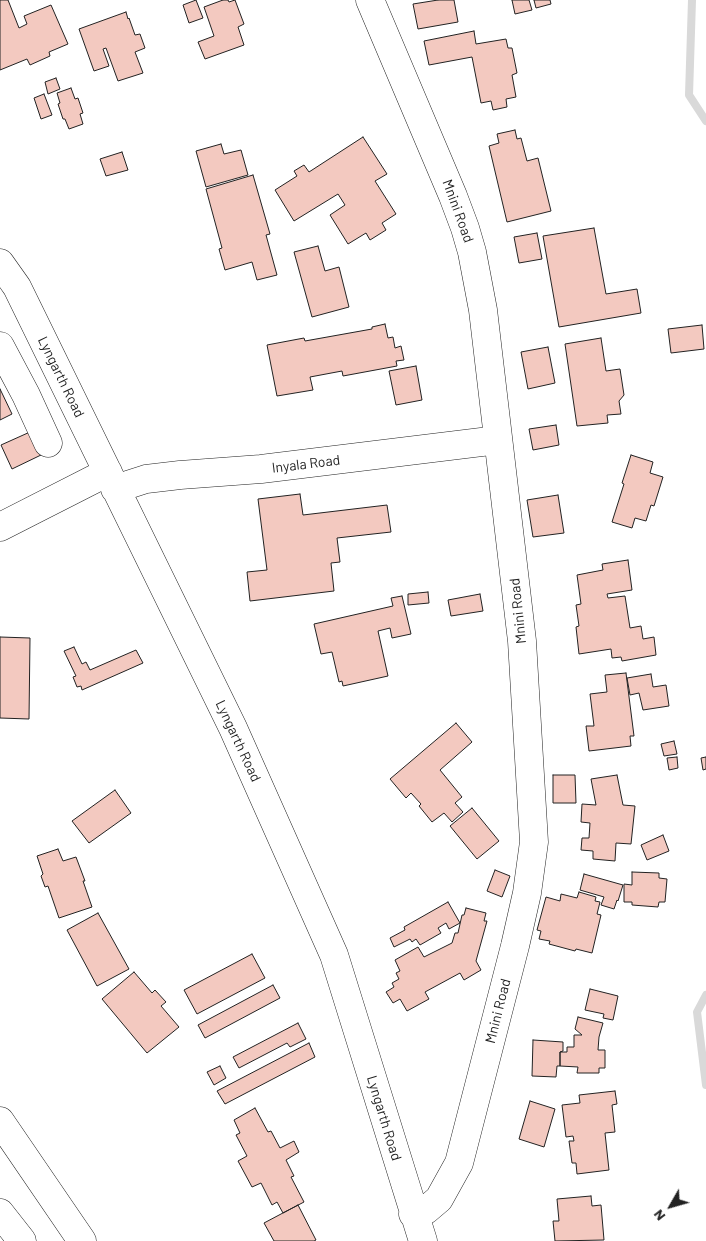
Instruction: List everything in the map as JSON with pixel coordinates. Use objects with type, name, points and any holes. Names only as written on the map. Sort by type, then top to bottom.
[{"type":"main road","name":"Mnini Road","points":[[370,0],[453,196],[472,252],[483,310],[522,641],[534,842],[527,893],[515,946],[459,1163],[439,1199],[426,1210],[414,1214]]},
{"type":"main road","name":"Lyngarth Road","points":[[0,263],[17,287],[233,728],[334,955],[422,1241]]},
{"type":"main road","points":[[0,346],[26,395],[48,443]]},
{"type":"main road","points":[[26,395],[62,378]]},
{"type":"main road","name":"Inyala Road","points":[[0,527],[112,481],[261,469],[498,440]]},
{"type":"main road","points":[[0,1121],[82,1241]]},
{"type":"main road","points":[[0,1137],[82,1241]]},
{"type":"main road","points":[[0,1213],[22,1241]]},
{"type":"building","points":[[0,0],[8,0],[19,28],[27,24],[24,16],[51,5],[68,44],[49,52],[50,56],[30,65],[27,59],[0,70]]},
{"type":"building","points":[[196,0],[203,18],[189,23],[183,5]]},
{"type":"building","points":[[228,0],[229,2],[235,0],[244,24],[238,27],[244,45],[205,59],[198,42],[214,36],[204,7]]},
{"type":"building","points":[[438,0],[454,0],[458,22],[418,29],[413,4]]},
{"type":"building","points":[[512,0],[529,0],[532,10],[515,14]]},
{"type":"building","points":[[534,0],[550,0],[551,4],[536,8]]},
{"type":"building","points":[[126,12],[135,35],[140,34],[145,48],[135,52],[143,73],[118,81],[106,48],[103,49],[109,66],[94,71],[79,29]]},
{"type":"building","points":[[474,31],[476,44],[506,39],[508,48],[512,48],[517,73],[512,75],[516,97],[506,99],[507,107],[493,110],[491,101],[481,103],[472,57],[429,65],[424,41]]},
{"type":"building","points":[[56,78],[60,89],[48,94],[45,82]]},
{"type":"building","points":[[71,88],[75,99],[78,98],[83,113],[80,114],[83,124],[69,129],[58,104],[60,103],[57,93]]},
{"type":"building","points":[[44,94],[52,115],[41,119],[34,98]]},
{"type":"building","points":[[515,130],[517,139],[521,138],[527,161],[538,158],[551,211],[507,222],[489,146],[499,143],[497,134]]},
{"type":"building","points":[[363,137],[387,174],[375,181],[396,214],[382,223],[386,230],[370,240],[366,233],[348,244],[330,215],[345,205],[338,194],[294,221],[275,190],[297,176],[294,171],[304,165],[309,172]]},
{"type":"building","points":[[221,144],[224,154],[241,150],[248,175],[206,187],[196,151]]},
{"type":"building","points":[[122,152],[128,170],[106,176],[100,159]]},
{"type":"building","points":[[253,175],[270,234],[266,235],[277,275],[257,280],[252,262],[225,270],[219,249],[222,248],[206,189]]},
{"type":"building","points":[[594,228],[606,294],[637,289],[641,313],[559,327],[543,236]]},
{"type":"building","points":[[537,233],[542,259],[519,263],[514,237]]},
{"type":"building","points":[[318,246],[325,271],[339,267],[349,307],[312,317],[294,252]]},
{"type":"building","points":[[385,324],[388,338],[393,337],[395,348],[401,346],[404,360],[396,361],[397,366],[343,376],[342,371],[310,377],[313,390],[277,396],[267,345],[304,338],[305,341],[372,329],[372,327]]},
{"type":"building","points":[[702,325],[704,349],[671,353],[668,329]]},
{"type":"building","points":[[601,338],[606,371],[620,369],[624,395],[619,401],[621,414],[607,415],[608,423],[577,426],[565,344]]},
{"type":"building","points":[[548,347],[555,383],[528,389],[521,352]]},
{"type":"building","points":[[416,366],[422,400],[396,405],[389,371]]},
{"type":"building","points":[[0,389],[12,414],[0,420]]},
{"type":"building","points":[[556,425],[559,445],[533,450],[529,429]]},
{"type":"building","points":[[30,432],[41,455],[12,469],[1,445]]},
{"type":"building","points":[[631,455],[653,462],[650,473],[663,477],[654,506],[651,505],[646,521],[635,518],[632,528],[612,522]]},
{"type":"building","points":[[300,494],[303,515],[387,505],[391,532],[337,538],[340,562],[331,563],[334,591],[250,601],[247,572],[267,570],[258,499]]},
{"type":"building","points":[[558,495],[564,533],[533,537],[527,500]]},
{"type":"building","points":[[628,560],[632,590],[607,594],[608,598],[625,596],[630,628],[641,626],[643,639],[654,637],[656,655],[622,661],[621,657],[612,658],[611,649],[579,654],[576,627],[579,626],[576,605],[581,604],[577,575],[603,570],[602,564]]},
{"type":"building","points":[[428,592],[429,603],[408,605],[408,594]]},
{"type":"building","points":[[480,594],[483,611],[451,616],[448,600]]},
{"type":"building","points":[[402,596],[411,634],[392,638],[390,628],[378,631],[388,676],[343,686],[342,681],[339,682],[332,652],[321,654],[314,624],[393,606],[391,598]]},
{"type":"building","points":[[0,637],[30,638],[29,719],[0,718]]},
{"type":"building","points":[[74,647],[82,664],[86,662],[90,670],[136,650],[143,663],[82,690],[81,686],[77,687],[73,677],[76,676],[64,651]]},
{"type":"building","points":[[626,673],[634,736],[630,736],[631,746],[589,751],[586,726],[594,726],[590,694],[607,692],[605,675]]},
{"type":"building","points":[[651,674],[653,687],[666,685],[669,706],[643,710],[639,693],[630,695],[627,678]]},
{"type":"building","points":[[456,723],[472,742],[440,770],[462,797],[455,803],[463,812],[452,822],[444,813],[432,822],[419,806],[421,804],[411,793],[406,798],[390,779]]},
{"type":"building","points":[[674,741],[677,754],[664,756],[661,744]]},
{"type":"building","points":[[677,757],[678,768],[669,770],[667,758]]},
{"type":"building","points":[[706,757],[706,769],[703,770],[701,758]]},
{"type":"building","points":[[553,775],[575,775],[576,803],[553,803]]},
{"type":"building","points":[[617,775],[623,805],[635,806],[631,844],[616,843],[615,861],[593,859],[593,851],[581,850],[582,838],[589,838],[590,823],[581,822],[582,804],[596,805],[591,779]]},
{"type":"building","points":[[115,790],[131,813],[89,843],[72,821]]},
{"type":"building","points":[[472,808],[499,841],[477,859],[450,826]]},
{"type":"building","points":[[663,835],[669,851],[647,860],[641,845]]},
{"type":"building","points":[[58,849],[63,861],[76,857],[92,907],[59,918],[48,886],[45,887],[41,876],[43,874],[37,856]]},
{"type":"building","points":[[495,870],[510,876],[502,897],[487,891]]},
{"type":"building","points":[[632,872],[659,873],[659,878],[667,879],[665,902],[659,902],[658,907],[632,905],[632,902],[624,902],[624,884],[632,885]]},
{"type":"building","points":[[584,874],[623,885],[614,909],[601,905],[604,897],[580,890]]},
{"type":"building","points":[[579,892],[596,897],[595,901],[600,902],[597,914],[601,915],[592,953],[576,949],[575,951],[549,944],[550,941],[539,939],[541,931],[537,930],[546,897],[560,901],[561,894],[577,898]]},
{"type":"building","points":[[448,902],[460,923],[449,929],[446,923],[438,928],[441,933],[420,945],[416,939],[412,942],[410,939],[394,947],[390,938],[405,930],[404,927]]},
{"type":"building","points":[[466,908],[486,913],[484,921],[487,921],[476,961],[481,970],[464,980],[460,973],[425,992],[429,999],[407,1011],[400,999],[393,1003],[386,992],[394,987],[392,983],[399,979],[396,973],[400,971],[395,960],[418,947],[424,957],[452,943],[455,933],[458,933],[462,915],[464,915]]},
{"type":"building","points":[[98,913],[129,969],[97,986],[67,930]]},
{"type":"building","points":[[252,954],[265,978],[197,1014],[184,990]]},
{"type":"building","points":[[134,972],[152,993],[155,990],[166,1002],[161,1006],[179,1027],[147,1053],[102,999]]},
{"type":"building","points":[[273,985],[280,998],[205,1038],[198,1025]]},
{"type":"building","points":[[590,989],[618,996],[613,1020],[603,1018],[604,1014],[585,1010]]},
{"type":"building","points":[[578,1017],[603,1023],[598,1050],[605,1050],[605,1068],[599,1068],[599,1073],[577,1073],[578,1067],[560,1066],[560,1052],[567,1052],[567,1047],[574,1047],[574,1035],[582,1035],[575,1029]]},
{"type":"building","points":[[298,1023],[306,1039],[290,1047],[287,1043],[239,1068],[233,1057]]},
{"type":"building","points":[[533,1040],[563,1042],[563,1051],[560,1052],[560,1066],[557,1066],[556,1077],[532,1076]]},
{"type":"building","points":[[309,1043],[315,1057],[225,1104],[217,1091]]},
{"type":"building","points":[[220,1066],[226,1078],[214,1085],[207,1072]]},
{"type":"building","points":[[615,1091],[617,1104],[612,1105],[615,1132],[605,1133],[609,1170],[577,1174],[576,1163],[572,1163],[569,1141],[574,1141],[573,1136],[566,1137],[562,1105],[580,1103],[579,1095]]},
{"type":"building","points":[[530,1101],[555,1109],[544,1147],[519,1139]]},
{"type":"building","points":[[255,1108],[268,1132],[271,1131],[280,1148],[294,1141],[299,1152],[286,1160],[294,1176],[291,1177],[304,1202],[283,1213],[277,1202],[272,1205],[261,1183],[252,1187],[238,1161],[247,1156],[236,1135],[240,1133],[234,1120]]},
{"type":"building","points":[[591,1196],[592,1206],[601,1205],[604,1240],[555,1241],[553,1221],[559,1221],[557,1199]]},
{"type":"building","points":[[298,1205],[316,1240],[274,1241],[264,1223]]},
{"type":"waterway","points":[[692,0],[689,95],[706,121]]},
{"type":"waterway","points":[[706,995],[697,1012],[706,1085]]}]
